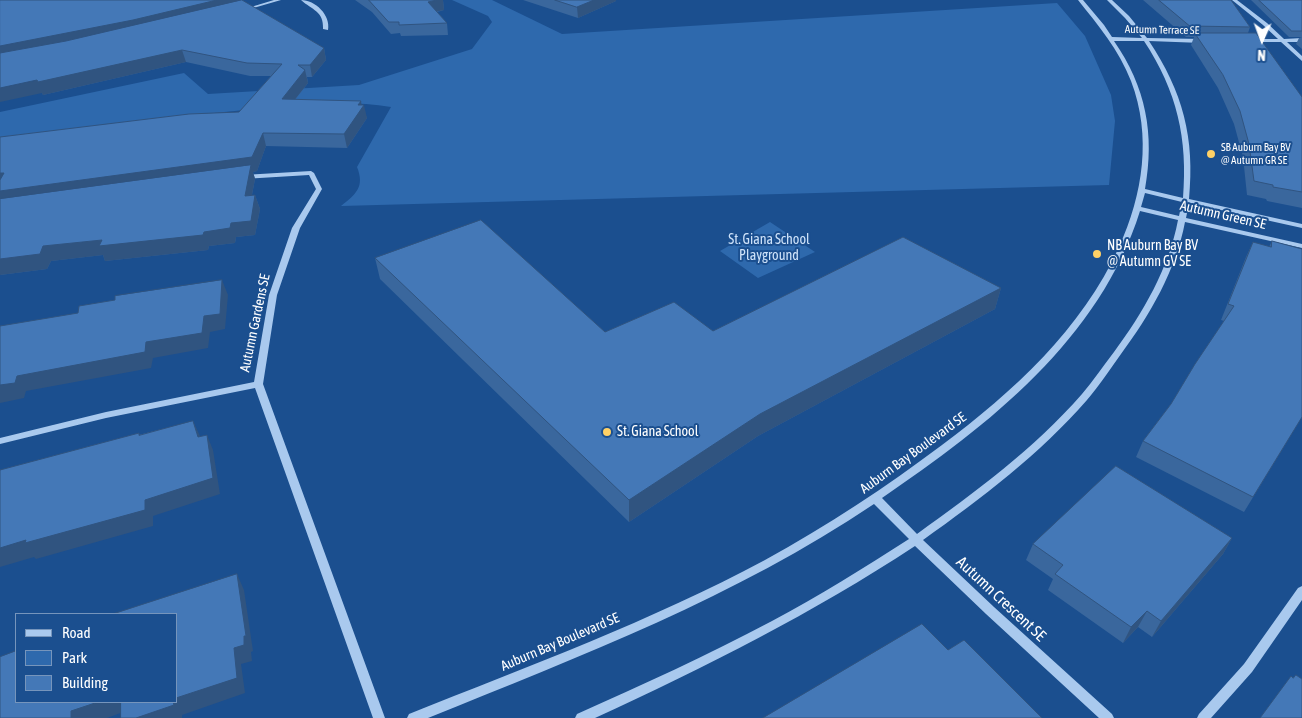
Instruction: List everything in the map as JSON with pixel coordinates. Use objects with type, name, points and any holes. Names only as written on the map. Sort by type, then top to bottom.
[{"type":"street","points":[[232,13],[279,0]]},
{"type":"street","points":[[303,0],[324,13],[327,21],[326,30]]},
{"type":"street","name":"Auburn Bay Boulevard SE","points":[[413,718],[580,650],[688,603],[769,562],[876,499],[918,470],[996,408],[1033,374],[1069,333],[1100,292],[1122,253],[1139,209],[1143,191],[1147,142],[1141,102],[1131,72],[1112,39],[1100,22],[1080,0]]},
{"type":"street","points":[[581,718],[684,673],[803,611],[862,577],[916,541],[990,486],[1036,446],[1082,401],[1133,334],[1158,290],[1176,248],[1187,200],[1189,160],[1186,131],[1173,89],[1145,40],[1109,0]]},
{"type":"street","points":[[1234,0],[1302,59]]},
{"type":"street","name":"Autumn Terrace SE","points":[[1112,39],[1210,42]]},
{"type":"street","points":[[1246,41],[1302,40]]},
{"type":"street","name":"Autumn Gardens SE","points":[[234,178],[311,173],[319,189],[296,228],[273,295],[258,384],[379,718]]},
{"type":"street","name":"Autumn Green SE","points":[[1143,191],[1302,226]]},
{"type":"street","name":"Autumn Green SE","points":[[1139,209],[1302,246]]},
{"type":"street","name":"Autumn Gardens SE","points":[[0,441],[106,415],[258,384]]},
{"type":"street","name":"Autumn Crescent SE","points":[[876,499],[916,541],[1015,636],[1108,718]]},
{"type":"street","points":[[1204,718],[1248,668],[1302,590]]},
{"type":"green space","points":[[452,0],[492,0],[562,34],[1057,3],[1085,36],[1111,95],[1115,121],[1109,185],[341,206],[358,189],[360,180],[357,167],[391,107],[333,103],[294,105],[147,120],[0,139],[0,112],[184,73],[208,94],[359,85],[472,49],[492,22],[488,16]]},
{"type":"green space","name":"St. Giana School Playground","points":[[770,222],[815,252],[758,278],[720,251]]},
{"type":"building","points":[[0,0],[217,0],[133,20],[0,46]]},
{"type":"building","points":[[242,0],[324,48],[310,65],[298,65],[305,70],[282,99],[361,101],[358,105],[364,105],[344,134],[263,133],[252,157],[0,191],[0,180],[4,173],[0,173],[0,137],[189,114],[239,112],[282,64],[247,63],[182,50],[38,82],[37,80],[0,88],[0,53],[66,41]]},
{"type":"building","points":[[369,0],[437,0],[428,2],[447,23],[399,25],[399,22],[389,22]]},
{"type":"building","points":[[555,0],[594,0],[577,7]]},
{"type":"building","points":[[1159,0],[1231,0],[1250,27],[1190,26]]},
{"type":"building","points":[[1259,0],[1302,0],[1302,31],[1292,31]]},
{"type":"building","points":[[1195,33],[1256,33],[1302,97],[1302,192],[1273,187],[1273,185],[1254,181],[1249,144],[1240,111],[1223,75]]},
{"type":"building","points":[[251,165],[245,196],[255,195],[251,221],[231,223],[230,228],[204,232],[203,235],[99,246],[102,240],[43,246],[40,254],[0,259],[0,199]]},
{"type":"building","points":[[481,220],[605,332],[674,302],[713,331],[903,237],[1001,288],[760,414],[629,500],[375,258]]},
{"type":"building","points":[[1272,241],[1302,249],[1302,417],[1253,497],[1143,441],[1171,404],[1234,306],[1228,304],[1253,242],[1271,247]]},
{"type":"building","points":[[222,280],[220,314],[204,316],[202,333],[146,342],[145,352],[17,376],[15,383],[0,385],[0,326],[78,313],[79,306],[115,300],[115,296]]},
{"type":"building","points":[[193,421],[198,437],[207,435],[213,478],[145,500],[145,510],[25,543],[26,540],[0,548],[0,470],[139,433],[139,435]]},
{"type":"building","points":[[1116,466],[1232,538],[1161,621],[1147,611],[1131,627],[1055,574],[1063,565],[1033,544]]},
{"type":"building","points":[[237,574],[246,636],[244,636],[244,645],[234,648],[237,678],[178,697],[178,613],[116,613]]},
{"type":"building","points":[[922,624],[948,650],[964,640],[1042,718],[763,718]]},
{"type":"building","points":[[15,651],[15,703],[95,703],[71,711],[71,718],[0,718],[0,657]]},
{"type":"building","points":[[1296,675],[1302,679],[1302,718],[1260,718],[1291,676],[1293,678]]},
{"type":"building","points":[[121,703],[173,703],[174,705],[136,718],[121,718]]},
{"type":"place","name":"SB Auburn Bay BV @ Autumn GR SE","points":[[1211,154]]},
{"type":"place","name":"NB Auburn Bay BV @ Autumn GV SE","points":[[1097,254]]},
{"type":"place","name":"St. Giana School","points":[[607,432]]}]
